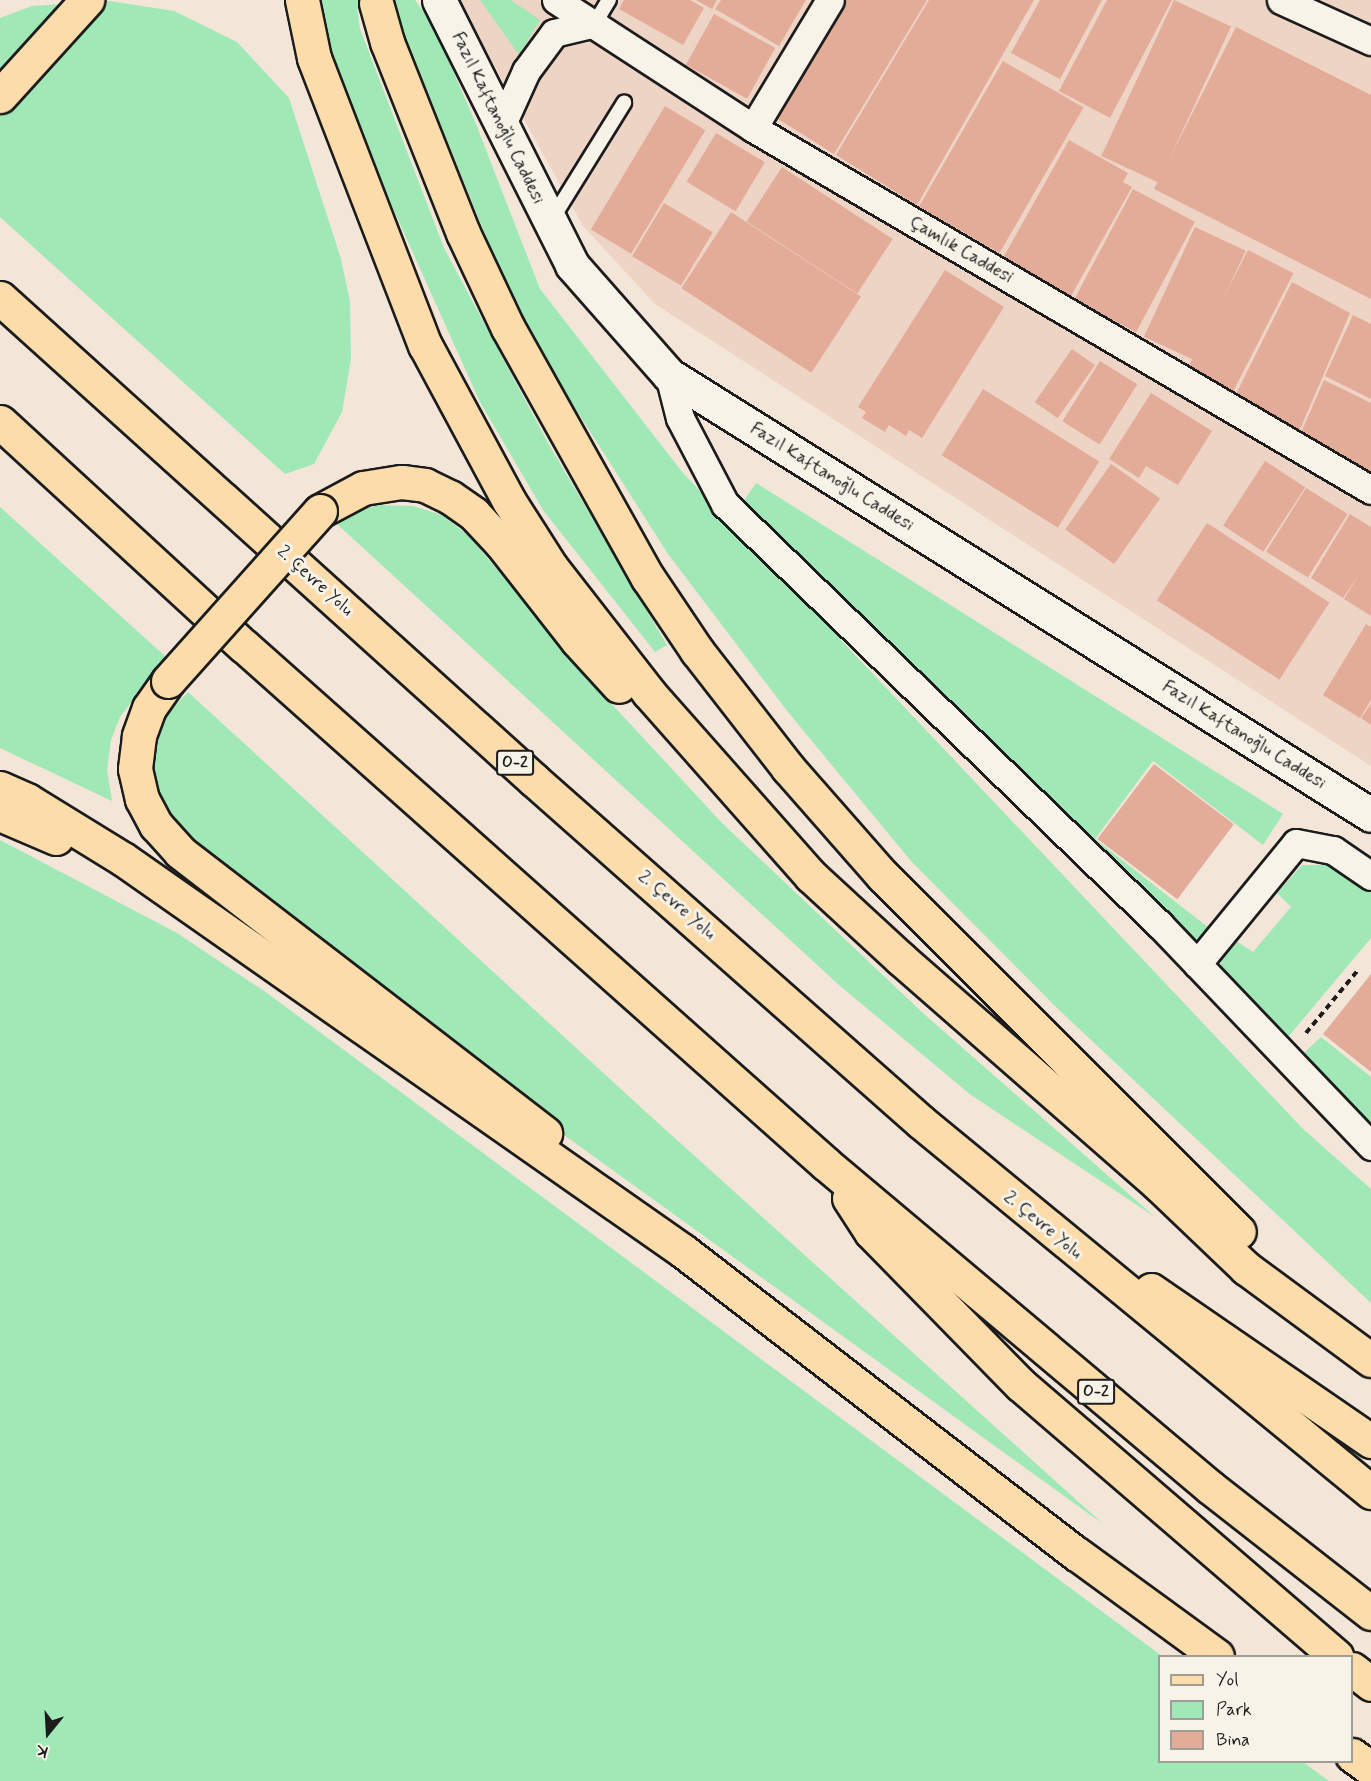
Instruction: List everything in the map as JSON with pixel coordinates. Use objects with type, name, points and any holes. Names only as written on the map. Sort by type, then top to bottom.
[{"type":"main road","points":[[0,96],[87,0]]},
{"type":"main road","points":[[302,0],[314,58],[382,240],[425,345],[465,422],[551,567],[649,693],[811,876],[945,999],[1158,1184],[1246,1268],[1371,1360]]},
{"type":"main road","points":[[376,3],[387,42],[463,233],[508,328],[648,578],[697,651],[788,768],[883,876],[1345,1340]]},
{"type":"main road","name":"2. Çevre Yolu","points":[[0,298],[534,780],[1037,1220],[1371,1492]]},
{"type":"main road","name":"O-2","points":[[0,422],[244,646],[826,1164],[1202,1480],[1371,1613]]},
{"type":"main road","points":[[716,770],[614,681],[502,544],[474,514],[450,497],[425,485],[402,482],[363,488],[320,511],[168,681],[149,708],[138,736],[135,769],[142,799],[156,825],[180,852],[512,1107],[683,1251],[1077,1554],[1216,1655]]},
{"type":"main road","points":[[0,788],[78,830],[683,1251]]},
{"type":"main road","points":[[0,814],[171,895]]},
{"type":"main road","points":[[826,1164],[871,1232],[1021,1385],[1335,1655]]},
{"type":"main road","points":[[1037,1220],[1170,1302],[1371,1441]]},
{"type":"main road","points":[[1353,1670],[1371,1684]]},
{"type":"main road","points":[[1353,1756],[1371,1769]]},
{"type":"street","name":"Fazıl Kaftanoğlu Caddesi","points":[[439,0],[503,122],[549,224],[572,265],[669,375],[1371,815]]},
{"type":"street","name":"Çamlık Caddesi","points":[[556,0],[595,23],[753,128],[1371,490]]},
{"type":"street","points":[[753,128],[830,0]]},
{"type":"street","points":[[1281,0],[1371,41]]},
{"type":"street","points":[[503,122],[526,71],[554,33],[569,26],[595,23]]},
{"type":"street","points":[[669,375],[680,418],[725,504],[1197,964],[1371,1146]]},
{"type":"street","points":[[1197,964],[1296,843],[1333,850],[1371,876]]},
{"type":"lane","points":[[595,23],[609,0]]},
{"type":"lane","points":[[549,224],[624,102]]},
{"type":"path","points":[[1286,1057],[1359,969]]},
{"type":"shaded area","points":[[458,0],[1371,0],[1371,766],[655,304],[583,226]]},
{"type":"green space","points":[[322,0],[378,0],[357,8],[360,29],[444,248],[548,443],[667,645],[655,652],[543,510],[480,402],[373,164],[334,66],[323,22]]},
{"type":"green space","points":[[390,0],[415,0],[434,27],[476,124],[540,289],[683,473],[1303,1129],[1371,1189],[1371,1303],[1057,1008],[911,861],[788,712],[668,554],[521,323]]},
{"type":"green space","points":[[480,0],[511,0],[540,20],[519,55]]},
{"type":"green space","points":[[110,1],[174,11],[237,42],[289,98],[341,259],[350,302],[351,359],[342,412],[314,464],[285,474],[0,217],[0,18],[32,6]]},
{"type":"green space","points":[[756,483],[1283,814],[1263,845],[1153,761],[1095,839],[1209,928],[1195,940],[739,508]]},
{"type":"green space","points":[[378,505],[413,506],[442,515],[469,536],[595,686],[722,823],[924,1014],[1155,1217],[971,1095],[839,985],[337,524],[355,512]]},
{"type":"green space","points":[[0,507],[166,657],[120,717],[111,740],[107,770],[112,801],[0,748]]},
{"type":"green space","points":[[188,692],[647,1113],[1103,1524],[553,1127],[199,844],[167,814],[151,772],[152,742],[165,716]]},
{"type":"green space","points":[[0,840],[177,933],[267,993],[1161,1655],[1158,1655],[1158,1763],[1304,1763],[1329,1781],[0,1781]]},
{"type":"green space","points":[[1302,865],[1329,865],[1371,891],[1371,938],[1288,1037],[1220,971],[1223,949],[1233,939],[1253,952],[1291,907],[1277,893]]},
{"type":"green space","points":[[1321,1037],[1371,1077],[1371,1125],[1306,1059],[1305,1052]]},
{"type":"building","points":[[624,0],[690,0],[704,8],[683,45],[619,9]]},
{"type":"building","points":[[696,0],[717,0],[712,9]]},
{"type":"building","points":[[721,0],[806,0],[779,46],[715,9]]},
{"type":"building","points":[[839,0],[927,0],[834,154],[770,114]]},
{"type":"building","points":[[929,0],[1034,0],[917,205],[836,155]]},
{"type":"building","points":[[1040,0],[1102,0],[1060,79],[1011,53]]},
{"type":"building","points":[[1107,0],[1172,0],[1110,118],[1059,91]]},
{"type":"building","points":[[1174,0],[1231,27],[1158,183],[1101,156]]},
{"type":"building","points":[[714,14],[775,48],[747,99],[686,65]]},
{"type":"building","points":[[1236,27],[1371,95],[1371,299],[1154,189]]},
{"type":"building","points":[[1003,61],[1084,107],[1000,253],[919,206]]},
{"type":"building","points":[[665,106],[705,130],[631,254],[591,229]]},
{"type":"building","points":[[716,133],[765,162],[736,211],[687,182]]},
{"type":"building","points":[[1069,140],[1128,173],[1123,182],[1132,187],[1071,296],[1003,258]]},
{"type":"building","points":[[782,167],[893,239],[857,293],[747,222]]},
{"type":"building","points":[[1133,189],[1195,222],[1136,332],[1074,299]]},
{"type":"building","points":[[664,203],[713,232],[681,286],[632,256]]},
{"type":"building","points":[[731,212],[861,296],[811,373],[681,288]]},
{"type":"building","points":[[1195,227],[1246,251],[1195,360],[1144,337]]},
{"type":"building","points":[[1248,250],[1293,273],[1234,391],[1188,368]]},
{"type":"building","points":[[945,270],[1004,307],[922,438],[909,430],[906,436],[889,425],[885,432],[862,418],[866,412],[858,407]]},
{"type":"building","points":[[1292,282],[1350,313],[1298,434],[1235,396]]},
{"type":"building","points":[[1353,315],[1371,324],[1371,399],[1325,376]]},
{"type":"building","points":[[1072,349],[1095,365],[1058,418],[1035,402]]},
{"type":"building","points":[[1100,361],[1137,384],[1100,445],[1062,421]]},
{"type":"building","points":[[1324,380],[1371,403],[1371,473],[1300,435]]},
{"type":"building","points":[[983,389],[1099,462],[1058,528],[942,455]]},
{"type":"building","points":[[1151,393],[1212,431],[1178,485],[1146,466],[1139,478],[1109,459]]},
{"type":"building","points":[[1265,461],[1305,487],[1263,552],[1223,526]]},
{"type":"building","points":[[1111,464],[1160,498],[1114,564],[1065,530]]},
{"type":"building","points":[[1306,488],[1348,514],[1308,578],[1266,552]]},
{"type":"building","points":[[1350,514],[1371,527],[1371,616],[1344,599],[1360,573],[1343,598],[1311,578]]},
{"type":"building","points":[[1207,523],[1329,603],[1279,680],[1157,600]]},
{"type":"building","points":[[1366,624],[1371,627],[1371,700],[1360,718],[1323,695]]},
{"type":"building","points":[[1371,704],[1371,725],[1361,718]]},
{"type":"building","points":[[1154,764],[1234,824],[1177,899],[1097,839]]},
{"type":"building","points":[[1371,974],[1371,1072],[1323,1034]]}]
